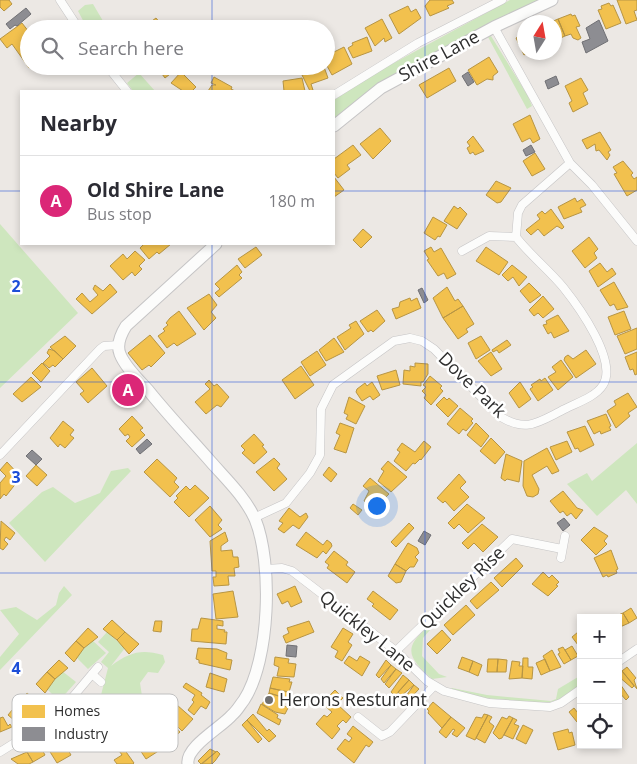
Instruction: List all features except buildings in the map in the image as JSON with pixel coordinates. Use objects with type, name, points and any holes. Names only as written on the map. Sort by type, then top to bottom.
[{"type":"street","points":[[60,0],[73,20]]},
{"type":"street","name":"Shire Lane","points":[[335,94],[418,43],[502,0]]},
{"type":"street","name":"Shire Lane","points":[[335,125],[381,88],[494,27],[552,0]]},
{"type":"street","points":[[494,27],[570,163],[592,185],[637,241]]},
{"type":"street","points":[[113,75],[125,90]]},
{"type":"street","points":[[462,251],[489,236],[516,237],[518,213],[522,204],[570,163]]},
{"type":"street","name":"Dove Park","points":[[254,518],[286,503],[310,473],[320,455],[321,409],[333,385],[394,341],[410,338],[422,341],[434,349],[501,417],[514,424],[528,426],[540,421],[593,394],[603,386],[607,374],[606,357],[579,309],[563,287],[516,237]]},
{"type":"street","points":[[188,764],[189,755],[196,746],[232,715],[245,698],[259,665],[265,604],[266,569],[263,545],[254,518],[238,493],[124,360],[118,345],[120,335],[126,326],[215,245]]},
{"type":"street","points":[[0,455],[100,349],[104,346],[118,345]]},
{"type":"street","points":[[561,558],[565,536]]},
{"type":"street","name":"Quickley Rise","points":[[396,651],[512,539],[562,549]]},
{"type":"street","name":"Quickley Lane","points":[[266,569],[282,568],[292,571],[396,651],[434,686],[456,695],[489,703],[550,707],[561,703],[577,692]]},
{"type":"street","points":[[622,659],[637,649]]},
{"type":"street","points":[[75,694],[98,667]]},
{"type":"street","points":[[92,674],[101,682]]},
{"type":"street","points":[[358,717],[382,736],[390,732],[434,686]]},
{"type":"street","points":[[0,752],[12,744]]},
{"type":"green space","points":[[510,0],[541,0],[378,84],[335,117],[335,99],[379,71]]},
{"type":"green space","points":[[93,4],[102,20],[83,20],[78,11],[85,5]]},
{"type":"green space","points":[[491,36],[528,96],[532,106],[527,109],[488,37]]},
{"type":"green space","points":[[137,75],[141,75],[154,90],[132,90],[127,83]]},
{"type":"green space","points":[[0,224],[78,313],[0,388]]},
{"type":"green space","points":[[637,443],[637,504],[626,490],[597,516],[567,484],[587,473],[592,481]]},
{"type":"green space","points":[[128,468],[131,471],[45,562],[9,523],[42,492],[53,487],[75,503],[100,493],[111,471]]},
{"type":"green space","points":[[64,586],[72,595],[0,670],[0,657],[19,634],[0,610],[16,607],[37,620],[56,605],[59,593]]},
{"type":"green space","points":[[427,628],[430,630],[423,638],[422,656],[439,674],[447,677],[432,679],[419,666],[412,655],[411,649],[414,643]]},
{"type":"green space","points":[[107,632],[125,648],[111,666],[130,655],[142,652],[163,655],[165,662],[158,673],[148,672],[140,683],[142,694],[101,694],[108,668],[101,662],[109,652],[98,642]]},
{"type":"green space","points":[[92,640],[106,653],[88,669],[76,657]]},
{"type":"green space","points":[[62,671],[76,682],[65,694],[52,694],[46,688]]},
{"type":"green space","points":[[577,678],[577,687],[558,700],[542,704],[486,698],[451,690],[452,688],[487,695],[551,701],[556,699],[558,689]]},
{"type":"place","name":"Old Shire Lane","points":[[128,390]]},
{"type":"place","name":"Herons Resturant","points":[[269,700]]}]
